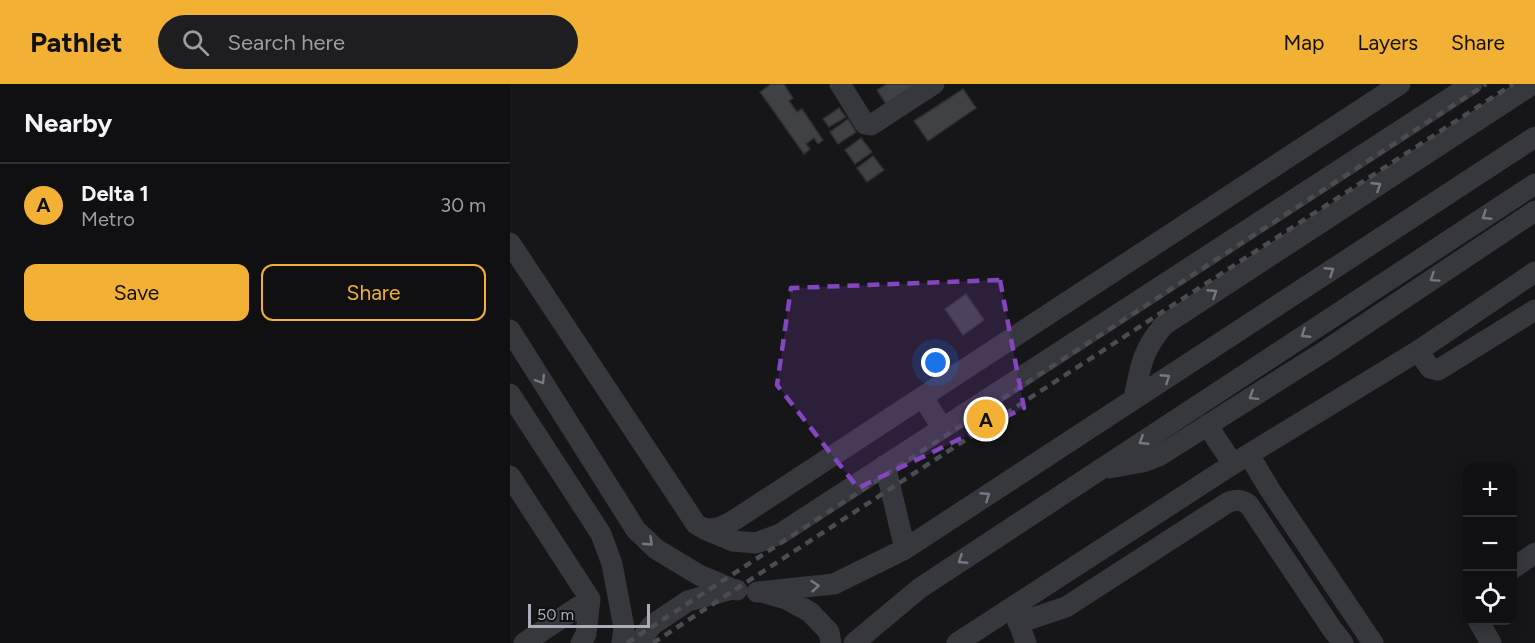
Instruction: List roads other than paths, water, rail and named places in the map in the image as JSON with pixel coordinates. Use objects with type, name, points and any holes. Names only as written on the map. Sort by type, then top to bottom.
[{"type":"street","points":[[840,84],[868,126],[934,84]]},
{"type":"street","points":[[703,529],[713,530],[724,527],[1400,84]]},
{"type":"street","points":[[510,243],[696,524],[733,541],[756,543],[780,534],[1472,84]]},
{"type":"street","points":[[1134,399],[1146,350],[1164,325],[1533,84]]},
{"type":"street","points":[[757,592],[834,584],[905,549],[1535,137]]},
{"type":"street","points":[[854,643],[920,588],[1535,184]]},
{"type":"street","points":[[1100,469],[1143,462],[1159,456],[1325,351],[1535,211]]},
{"type":"street","points":[[957,643],[1015,615],[1241,460],[1418,351],[1535,272]]},
{"type":"street","points":[[1418,351],[1430,368],[1438,369],[1535,310]]},
{"type":"street","points":[[510,330],[636,530],[656,549],[699,575],[732,589],[786,599],[810,612],[829,633],[831,643]]},
{"type":"street","points":[[510,394],[601,534],[612,564],[624,628],[622,643]]},
{"type":"street","points":[[922,397],[942,428]]},
{"type":"street","points":[[1207,425],[1276,500],[1373,643]]},
{"type":"street","points":[[885,465],[905,549]]},
{"type":"street","points":[[510,476],[591,599],[586,634],[581,643]]},
{"type":"street","points":[[1015,615],[1066,607],[1227,503],[1242,500],[1249,505],[1343,643]]},
{"type":"street","points":[[1517,566],[1535,553]]},
{"type":"street","points":[[639,643],[652,626],[688,601],[732,589]]},
{"type":"street","points":[[524,643],[591,599]]},
{"type":"street","points":[[1015,615],[1026,643]]},
{"type":"street","points":[[1480,625],[1491,643]]},
{"type":"railway","points":[[627,643],[1486,84]]},
{"type":"railway","points":[[653,643],[1513,84]]},
{"type":"place","name":"Delta 1","points":[[986,419]]}]
